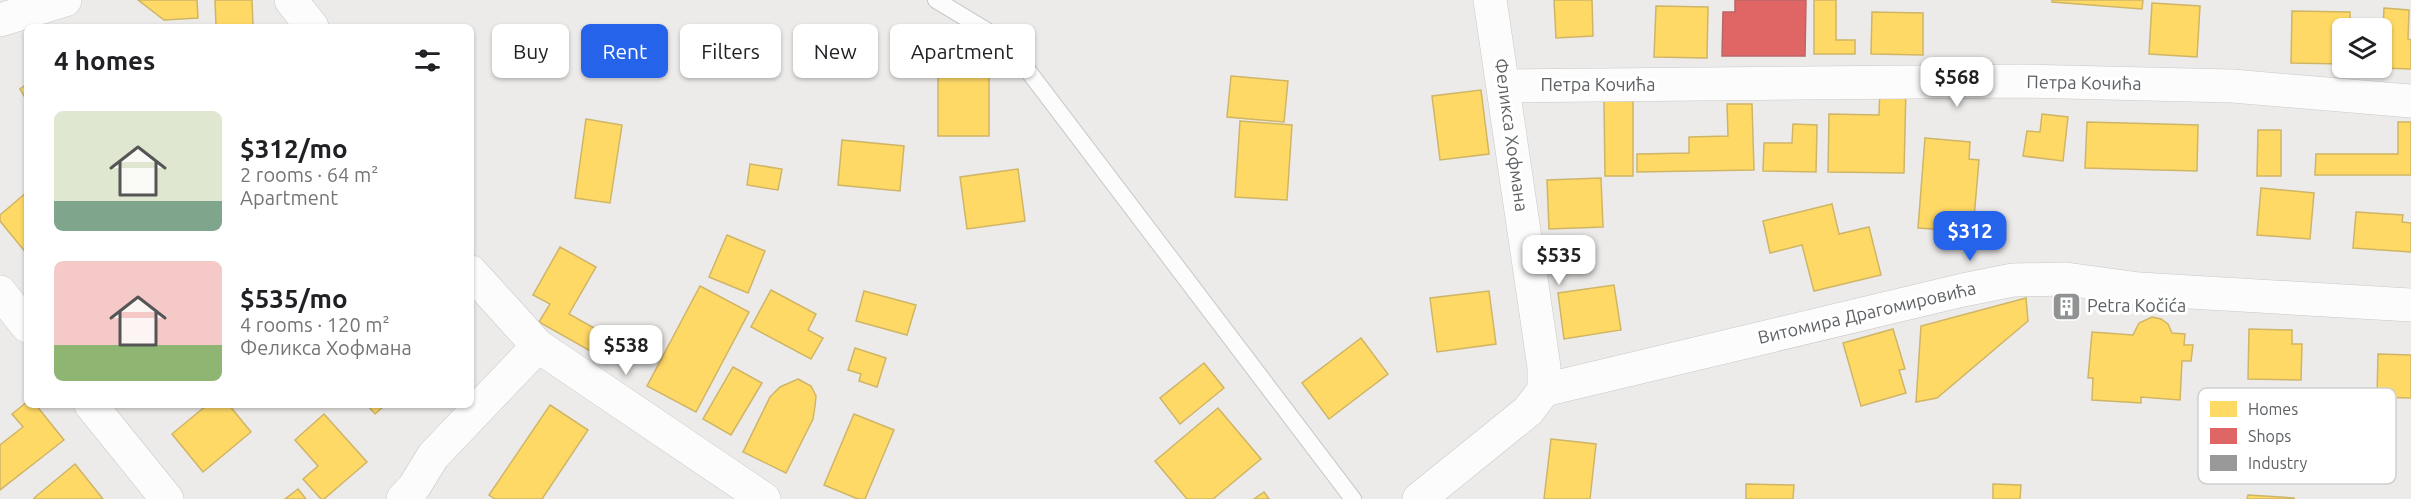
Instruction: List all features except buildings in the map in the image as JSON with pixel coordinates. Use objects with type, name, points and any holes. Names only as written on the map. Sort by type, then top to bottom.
[{"type":"street","points":[[0,20],[65,0]]},
{"type":"street","points":[[291,0],[310,24]]},
{"type":"street","name":"Феликса Хофмана","points":[[1490,0],[1544,367],[1544,390]]},
{"type":"street","name":"Петра Кочића","points":[[1504,86],[2021,81],[2232,86],[2411,101]]},
{"type":"street","points":[[474,275],[538,346],[764,499]]},
{"type":"street","name":"Витомира Драгомировића","points":[[1544,390],[1952,292],[2013,280],[2066,279],[2139,289],[2411,305]]},
{"type":"street","points":[[0,292],[24,322]]},
{"type":"street","points":[[403,499],[414,487],[434,456],[538,346]]},
{"type":"street","points":[[1419,499],[1528,411],[1544,390]]},
{"type":"street","points":[[93,408],[167,499]]},
{"type":"lane","points":[[936,0],[1007,43],[1353,499]]},
{"type":"place","name":"Petra Kočića","points":[[2066,306]]}]
